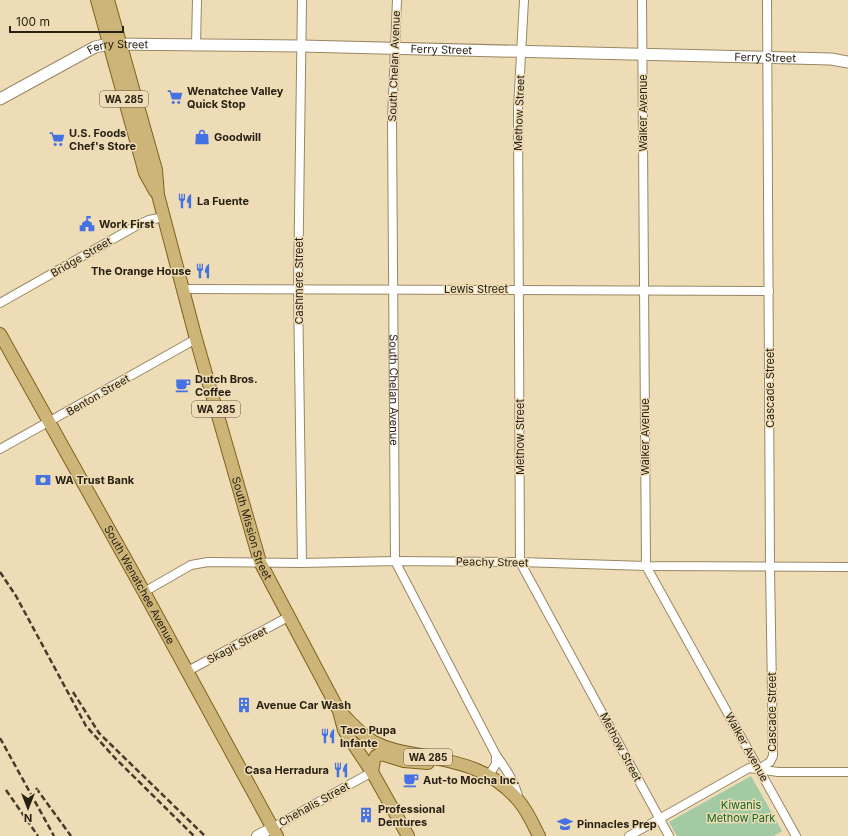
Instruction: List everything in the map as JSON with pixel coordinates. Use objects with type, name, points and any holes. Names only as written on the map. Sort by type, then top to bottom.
[{"type":"main road","name":"South Mission Street","points":[[97,0],[115,44]]},
{"type":"main road","name":"South Mission Street","points":[[108,0],[115,44],[145,173],[158,195],[196,339],[260,562],[339,711],[344,730],[372,772],[408,836]]},
{"type":"main road","name":"Ferry Street","points":[[1,96],[95,47],[115,44],[301,46],[767,58],[848,62]]},
{"type":"main road","name":"South Wenatchee Avenue","points":[[0,334],[144,592],[274,832]]},
{"type":"main road","name":"WA 285","points":[[339,711],[361,732],[386,748],[466,765],[490,775],[519,800]]},
{"type":"main road","points":[[372,772],[376,756],[381,754],[404,761],[421,763],[442,760]]},
{"type":"main road","name":"South Chelan Avenue","points":[[519,800],[540,836]]},
{"type":"street","points":[[196,45],[197,0]]},
{"type":"street","name":"Cashmere Street","points":[[302,0],[298,289],[302,563]]},
{"type":"street","name":"South Chelan Avenue","points":[[397,0],[392,120],[394,561],[496,755],[511,776],[517,789],[519,800]]},
{"type":"street","name":"Methow Street","points":[[524,0],[518,109],[520,290],[520,562],[669,836]]},
{"type":"street","name":"Walker Avenue","points":[[642,0],[646,566],[796,836]]},
{"type":"street","name":"Cascade Street","points":[[759,769],[770,762],[773,756],[770,566],[767,0]]},
{"type":"street","name":"Bridge Street","points":[[0,303],[136,226],[149,220],[164,217]]},
{"type":"street","name":"Lewis Street","points":[[183,289],[769,292]]},
{"type":"street","name":"Benton Street","points":[[0,449],[49,423],[196,339]]},
{"type":"street","name":"Peachy Street","points":[[144,592],[191,565],[208,562],[302,563],[394,561],[520,562],[646,566],[848,567]]},
{"type":"street","name":"Skagit Street","points":[[186,672],[288,617]]},
{"type":"street","points":[[490,775],[496,764],[496,755]]},
{"type":"street","points":[[629,836],[750,768],[778,772],[848,772]]},
{"type":"street","name":"Chehalis Street","points":[[257,836],[274,832],[372,772]]},
{"type":"green space","name":"Kiwanis Methow Park","points":[[751,776],[782,831],[774,836],[677,836],[669,822]]},
{"type":"railway","points":[[0,572],[16,596],[86,726],[115,758],[194,836]]},
{"type":"railway","points":[[73,692],[99,733],[205,836]]},
{"type":"railway","points":[[0,738],[54,836]]},
{"type":"railway","points":[[36,788],[71,836]]},
{"type":"railway","points":[[6,790],[38,836]]},
{"type":"place","name":"Wenatchee Valley Quick Stop","points":[[175,97]]},
{"type":"place","name":"Goodwill","points":[[202,137]]},
{"type":"place","name":"U.S. Foods Chef's Store","points":[[57,139]]},
{"type":"place","name":"La Fuente","points":[[185,201]]},
{"type":"place","name":"Work First","points":[[87,224]]},
{"type":"place","name":"The Orange House","points":[[203,271]]},
{"type":"place","name":"Dutch Bros. Coffee","points":[[183,385]]},
{"type":"place","name":"WA Trust Bank","points":[[43,480]]},
{"type":"place","name":"Avenue Car Wash","points":[[244,705]]},
{"type":"place","name":"Taco Pupa Infante","points":[[328,736]]},
{"type":"place","name":"Casa Herradura","points":[[341,770]]},
{"type":"place","name":"Aut-to Mocha Inc.","points":[[411,780]]},
{"type":"place","name":"Professional Dentures","points":[[366,815]]},
{"type":"place","name":"Pinnacles Prep","points":[[565,824]]}]
